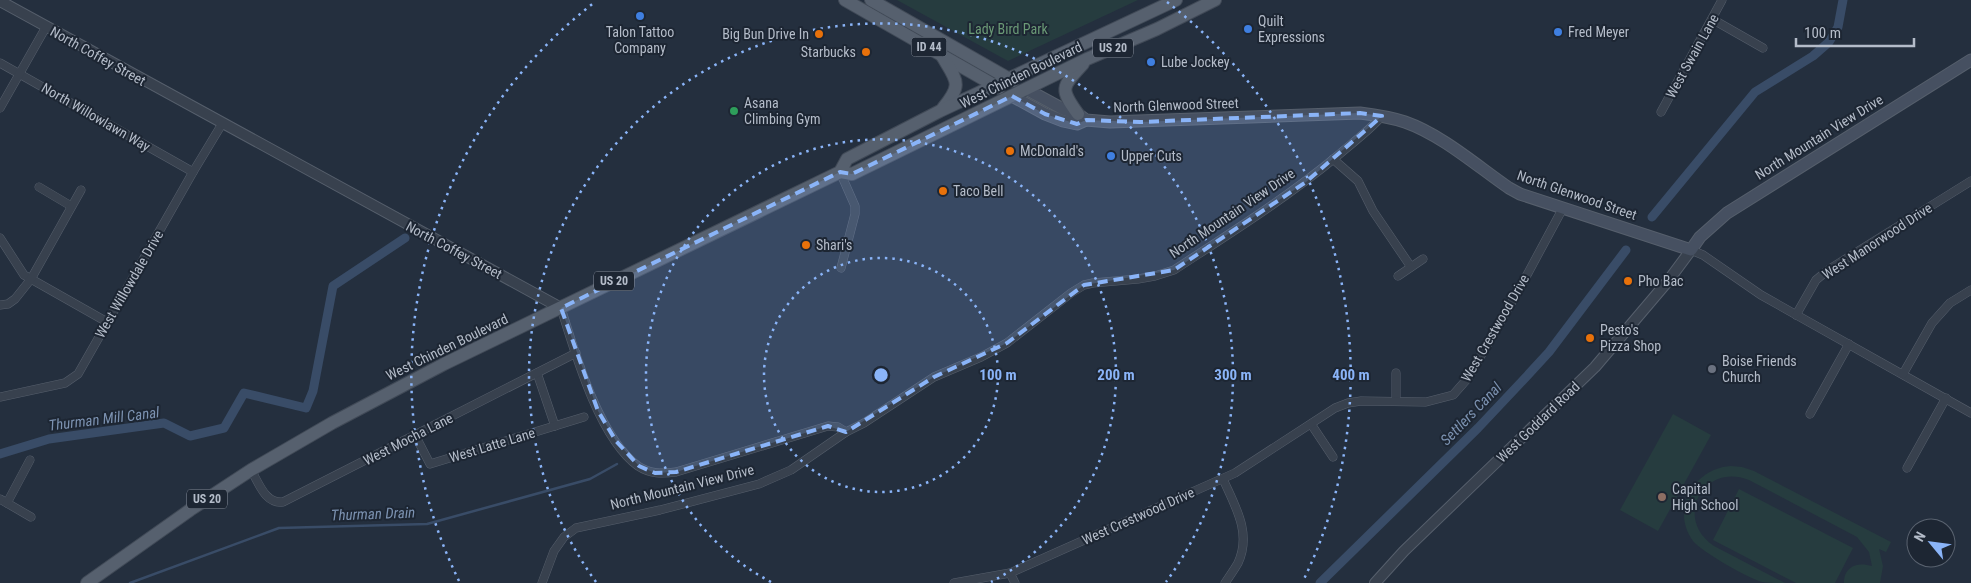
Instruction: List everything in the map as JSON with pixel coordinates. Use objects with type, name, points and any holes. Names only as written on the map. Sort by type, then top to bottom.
[{"type":"main road","name":"North Glenwood Street","points":[[845,0],[1012,96],[1062,121],[1077,124],[1082,117]]},
{"type":"main road","name":"North Glenwood Street","points":[[871,0],[1026,89],[1082,117],[1140,122],[1360,113],[1382,116],[1407,123],[1432,134],[1509,188],[1563,208],[1691,250]]},
{"type":"main road","name":"West Chinden Boulevard","points":[[840,172],[847,159],[940,111],[1176,0]]},
{"type":"main road","name":"West Chinden Boulevard","points":[[87,583],[190,510],[251,470],[408,382],[840,172],[852,174],[1087,59],[1157,29],[1215,0]]},
{"type":"main road","points":[[940,111],[955,94],[956,86],[953,74],[941,54]]},
{"type":"main road","points":[[1082,117],[1068,100],[1065,90],[1066,82],[1087,59]]},
{"type":"main road","name":"North Mountain View Drive","points":[[1691,250],[1700,237],[1727,213],[1971,60]]},
{"type":"street","name":"West Swain Lane","points":[[1661,112],[1722,0]]},
{"type":"street","name":"North Coffey Street","points":[[0,2],[560,308]]},
{"type":"street","points":[[1712,20],[1763,48]]},
{"type":"street","points":[[0,108],[46,27]]},
{"type":"street","name":"North Willowlawn Way","points":[[0,62],[193,172]]},
{"type":"street","name":"North Mountain View Drive","points":[[542,583],[554,551],[564,538],[576,528],[660,510],[759,484],[791,470],[846,432],[864,423],[934,377],[981,357],[1007,343],[1084,285],[1156,276],[1174,270],[1278,202],[1371,128],[1382,116]]},
{"type":"street","name":"West Willowdale Drive","points":[[0,397],[66,383],[78,374],[222,124]]},
{"type":"street","points":[[1333,159],[1358,181],[1374,211],[1411,267]]},
{"type":"street","points":[[840,172],[854,206],[855,214],[841,268]]},
{"type":"street","name":"West Manorwood Drive","points":[[1796,315],[1813,285],[1828,270],[1971,181]]},
{"type":"street","points":[[39,188],[72,206]]},
{"type":"street","points":[[0,305],[8,304],[15,299],[30,279],[80,190]]},
{"type":"street","name":"West Crestwood Drive","points":[[954,583],[1010,573],[1223,479],[1335,408],[1348,403],[1361,401],[1426,402],[1453,395],[1461,388],[1521,286],[1563,208]]},
{"type":"street","points":[[0,238],[18,268],[30,279],[107,322]]},
{"type":"street","name":"North Glenwood Street","points":[[1691,250],[1703,255],[1762,296],[1971,412]]},
{"type":"street","name":"West Goddard Road","points":[[1375,583],[1404,551],[1595,367],[1668,281],[1691,250]]},
{"type":"street","points":[[1398,276],[1423,259]]},
{"type":"street","points":[[1903,374],[1936,318],[1950,303],[1971,290]]},
{"type":"street","points":[[560,308],[598,411],[616,441],[639,466],[655,473],[676,472],[828,426],[838,427],[846,432]]},
{"type":"street","points":[[1810,414],[1849,344]]},
{"type":"street","name":"West Mocha Lane","points":[[251,470],[269,499],[283,502],[576,353]]},
{"type":"street","points":[[537,373],[555,426]]},
{"type":"street","points":[[1396,373],[1396,401]]},
{"type":"street","points":[[1907,468],[1946,398]]},
{"type":"street","name":"West Latte Lane","points":[[415,435],[430,464],[584,417]]},
{"type":"street","points":[[1311,424],[1333,458]]},
{"type":"street","points":[[30,460],[3,501],[31,517]]},
{"type":"street","points":[[1223,479],[1241,520],[1244,540],[1238,563],[1225,583]]},
{"type":"street","points":[[1010,573],[1015,583]]},
{"type":"highlighted area","points":[[1012,96],[1045,114],[1077,124],[1086,120],[1140,122],[1360,113],[1382,116],[1306,182],[1174,270],[1084,285],[1007,343],[934,377],[846,432],[828,426],[676,472],[655,473],[639,466],[616,441],[598,411],[561,308],[840,172],[852,174]]},
{"type":"green space","name":"Lady Bird Park","points":[[897,0],[1138,0],[1008,61]]},
{"type":"green space","points":[[1673,414],[1711,435],[1658,531],[1620,510]]},
{"type":"green space","points":[[1731,466],[1754,471],[1891,542],[1886,552],[1879,549],[1883,566],[1880,583],[1844,583],[1847,572],[1853,566],[1862,564],[1872,566],[1869,552],[1857,537],[1749,480],[1733,477],[1718,479],[1707,486],[1699,496],[1695,509],[1696,522],[1702,535],[1714,546],[1785,583],[1755,580],[1698,546],[1687,529],[1684,516],[1685,504],[1697,482],[1706,474]]},
{"type":"green space","points":[[1739,489],[1853,548],[1835,583],[1796,583],[1713,540]]},
{"type":"waterway","name":"Settlers Canal","points":[[1652,217],[1755,92],[1813,56],[1829,42],[1838,27],[1843,0]]},
{"type":"waterway","name":"Thurman Mill Canal","points":[[0,454],[49,439],[164,423],[190,436],[224,428],[244,393],[306,408],[313,391],[333,286],[405,238]]},
{"type":"waterway","name":"Settlers Canal","points":[[1320,583],[1478,428],[1527,376],[1549,352],[1626,250]]},
{"type":"waterway","name":"Thurman Drain","points":[[130,583],[279,528],[427,524],[590,479],[617,464]]},
{"type":"place","name":"Talon Tattoo Company","points":[[640,16]]},
{"type":"place","name":"Quilt Expressions","points":[[1248,29]]},
{"type":"place","name":"Fred Meyer","points":[[1558,32]]},
{"type":"place","name":"Big Bun Drive In","points":[[819,34]]},
{"type":"place","name":"Starbucks","points":[[866,52]]},
{"type":"place","name":"Lube Jockey","points":[[1151,62]]},
{"type":"place","name":"Asana Climbing Gym","points":[[734,111]]},
{"type":"place","name":"McDonald's","points":[[1010,151]]},
{"type":"place","name":"Upper Cuts","points":[[1111,156]]},
{"type":"place","name":"Taco Bell","points":[[943,191]]},
{"type":"place","name":"Shari's","points":[[806,245]]},
{"type":"place","name":"Pho Bac","points":[[1628,281]]},
{"type":"place","name":"Pesto's Pizza Shop","points":[[1590,338]]},
{"type":"place","name":"Boise Friends Church","points":[[1712,369]]},
{"type":"place","name":"Capital High School","points":[[1662,497]]}]
